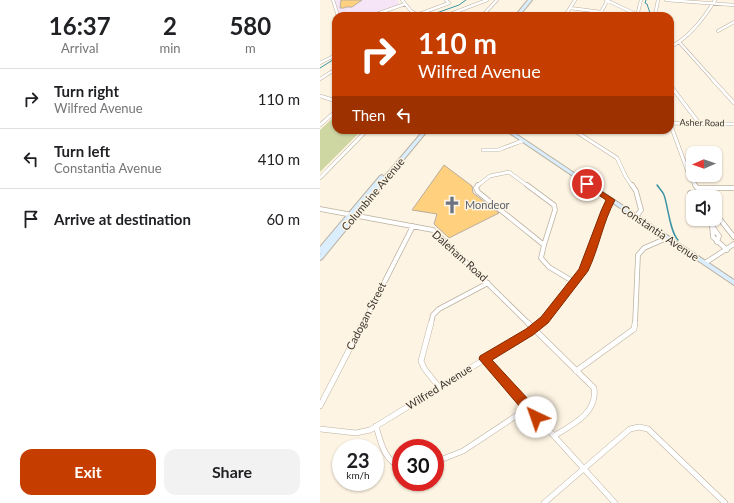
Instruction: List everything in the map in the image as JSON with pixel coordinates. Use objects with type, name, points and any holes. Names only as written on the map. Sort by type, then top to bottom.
[{"type":"main road","points":[[522,12],[532,1]]},
{"type":"main road","name":"Columbine Avenue","points":[[320,251],[385,177],[419,134]]},
{"type":"main road","name":"Columbine Avenue","points":[[411,145],[422,134]]},
{"type":"main road","name":"Constantia Avenue","points":[[512,134],[734,283]]},
{"type":"main road","name":"Columbine Avenue","points":[[320,258],[353,214]]},
{"type":"street","points":[[333,0],[337,12]]},
{"type":"street","points":[[402,0],[412,12]]},
{"type":"street","points":[[426,12],[449,3],[446,0]]},
{"type":"street","points":[[456,12],[487,0]]},
{"type":"street","points":[[486,12],[497,0]]},
{"type":"street","points":[[568,12],[576,0]]},
{"type":"street","points":[[570,8],[601,12],[606,0],[630,12]]},
{"type":"street","points":[[639,12],[641,0]]},
{"type":"street","points":[[656,12],[658,0]]},
{"type":"street","points":[[666,0],[734,5]]},
{"type":"street","points":[[674,45],[679,42],[705,17],[715,0]]},
{"type":"street","points":[[381,12],[404,4]]},
{"type":"street","points":[[718,31],[734,22]]},
{"type":"street","points":[[679,42],[734,103]]},
{"type":"street","points":[[320,63],[332,57]]},
{"type":"street","points":[[320,79],[332,72]]},
{"type":"street","points":[[674,90],[699,123]]},
{"type":"street","points":[[320,96],[332,100]]},
{"type":"street","points":[[320,125],[332,114]]},
{"type":"street","name":"Asher Road","points":[[674,123],[734,124]]},
{"type":"street","points":[[320,178],[363,134]]},
{"type":"street","points":[[580,134],[617,158],[626,177],[637,193],[641,210],[636,217]]},
{"type":"street","points":[[674,134],[688,175],[697,188],[734,188]]},
{"type":"street","points":[[482,150],[488,152],[495,151],[522,141]]},
{"type":"street","points":[[544,245],[478,192],[477,185],[494,175],[509,172],[554,205],[555,210],[544,245],[541,254],[544,262],[555,271],[574,282]]},
{"type":"street","name":"Wilfred Avenue","points":[[320,430],[356,433],[365,432],[438,386],[534,329],[544,320],[574,282],[587,262],[605,211],[611,200]]},
{"type":"street","name":"Daleham Road","points":[[320,209],[353,214],[434,231],[488,282],[594,388],[594,403],[584,415],[554,436]]},
{"type":"street","points":[[722,221],[734,237]]},
{"type":"street","name":"Cadogan Street","points":[[320,406],[413,226]]},
{"type":"street","points":[[712,226],[719,236],[717,242],[727,250]]},
{"type":"street","points":[[576,371],[634,329],[636,318],[638,255],[644,248],[667,238]]},
{"type":"street","points":[[705,263],[734,244]]},
{"type":"street","points":[[438,386],[424,368],[421,361],[433,315],[439,309],[488,282]]},
{"type":"street","points":[[484,359],[615,503]]},
{"type":"street","points":[[444,458],[463,451],[528,408]]},
{"type":"street","points":[[376,426],[387,459],[392,463]]},
{"type":"street","points":[[544,503],[630,429],[639,426],[648,429],[725,503]]},
{"type":"shaded area","points":[[334,0],[398,0],[399,5],[379,12],[338,12]]},
{"type":"green space","points":[[332,119],[332,134],[358,134],[320,172],[320,130]]},
{"type":"building","points":[[341,0],[362,0],[352,7],[340,8]]},
{"type":"building","name":"Mondeor","points":[[444,165],[472,186],[473,193],[499,213],[449,238],[434,224],[437,214],[412,210]]},
{"type":"waterway","points":[[439,12],[459,5],[466,0]]},
{"type":"waterway","points":[[646,0],[645,3],[647,4],[650,12]]},
{"type":"waterway","points":[[320,68],[332,60]]},
{"type":"waterway","points":[[657,185],[664,195],[671,225],[678,240]]},
{"type":"place","name":"Mondeor","points":[[452,205]]},
{"type":"route","points":[[536,417],[484,359],[534,329],[544,320],[583,271],[605,211],[611,200],[587,184]]}]
